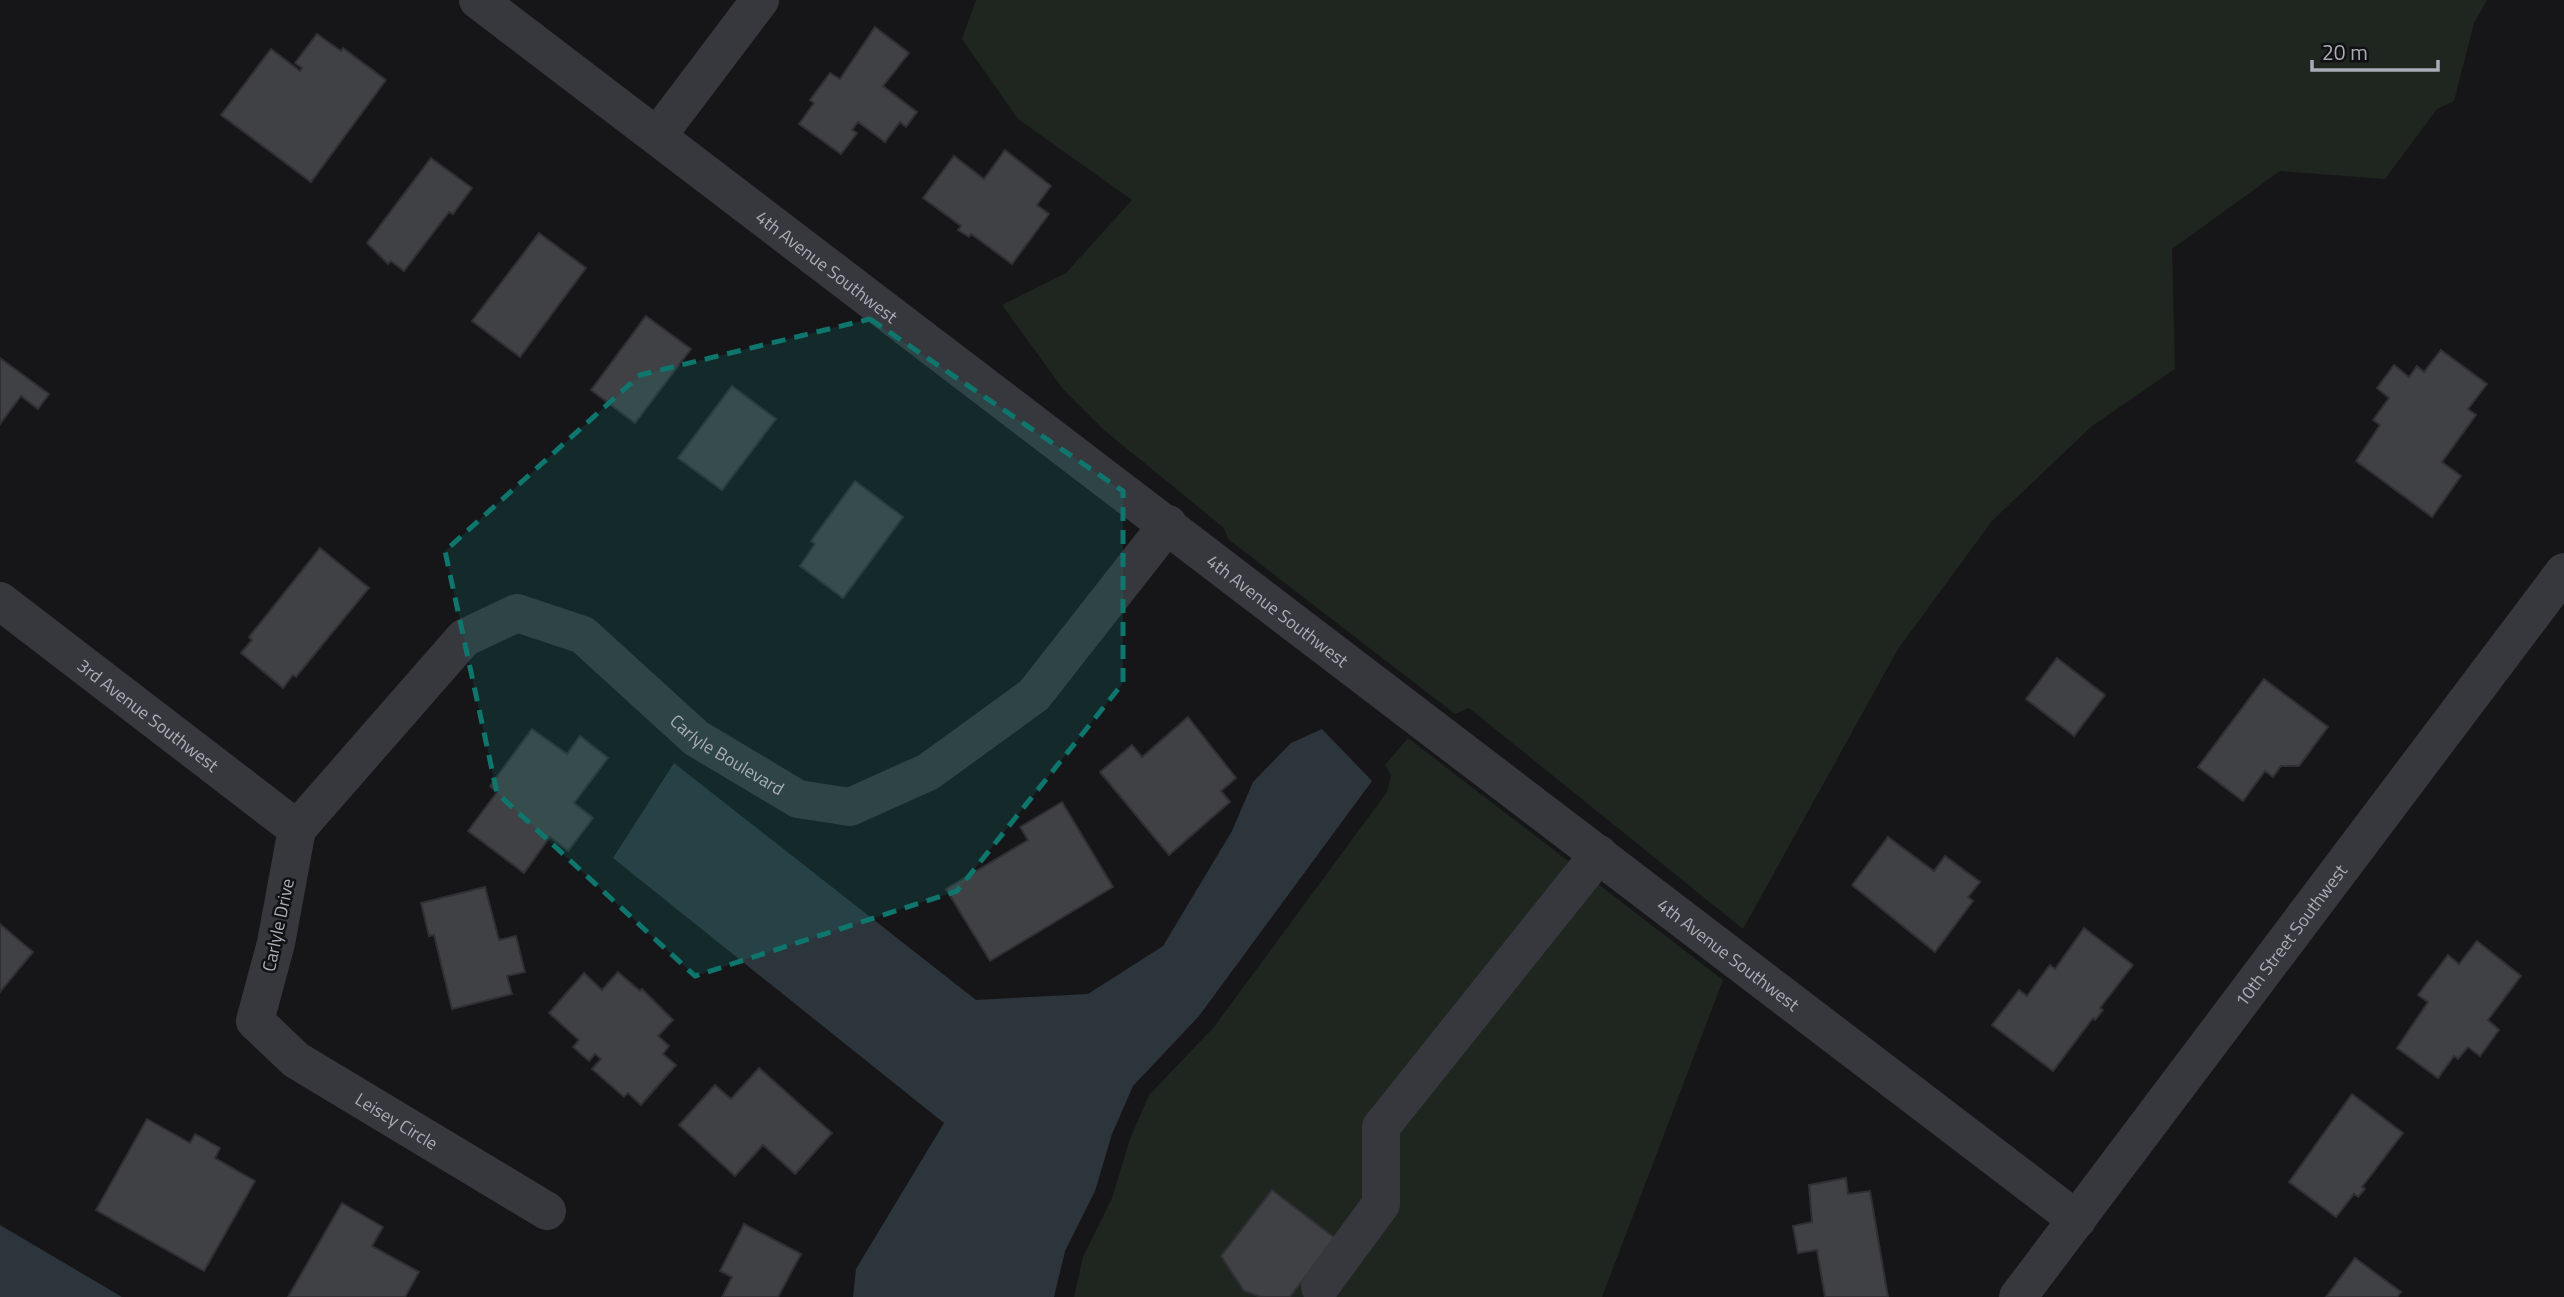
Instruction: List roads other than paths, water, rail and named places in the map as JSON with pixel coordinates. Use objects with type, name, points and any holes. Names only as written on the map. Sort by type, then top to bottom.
[{"type":"street","name":"4th Avenue Southwest","points":[[478,0],[2077,1220]]},
{"type":"street","points":[[658,135],[760,0]]},
{"type":"street","name":"Carlyle Boulevard","points":[[297,829],[464,639],[517,613],[583,635],[696,738],[798,799],[850,807],[928,772],[1034,695],[1168,524]]},
{"type":"street","name":"10th Street Southwest","points":[[2018,1297],[2564,572]]},
{"type":"street","name":"3rd Avenue Southwest","points":[[0,601],[297,829]]},
{"type":"street","name":"Carlyle Drive","points":[[255,1021],[276,943],[297,829]]},
{"type":"street","points":[[1320,1287],[1381,1204],[1381,1127],[1599,854]]},
{"type":"street","name":"Leisey Circle","points":[[255,1021],[296,1060],[547,1211]]}]
